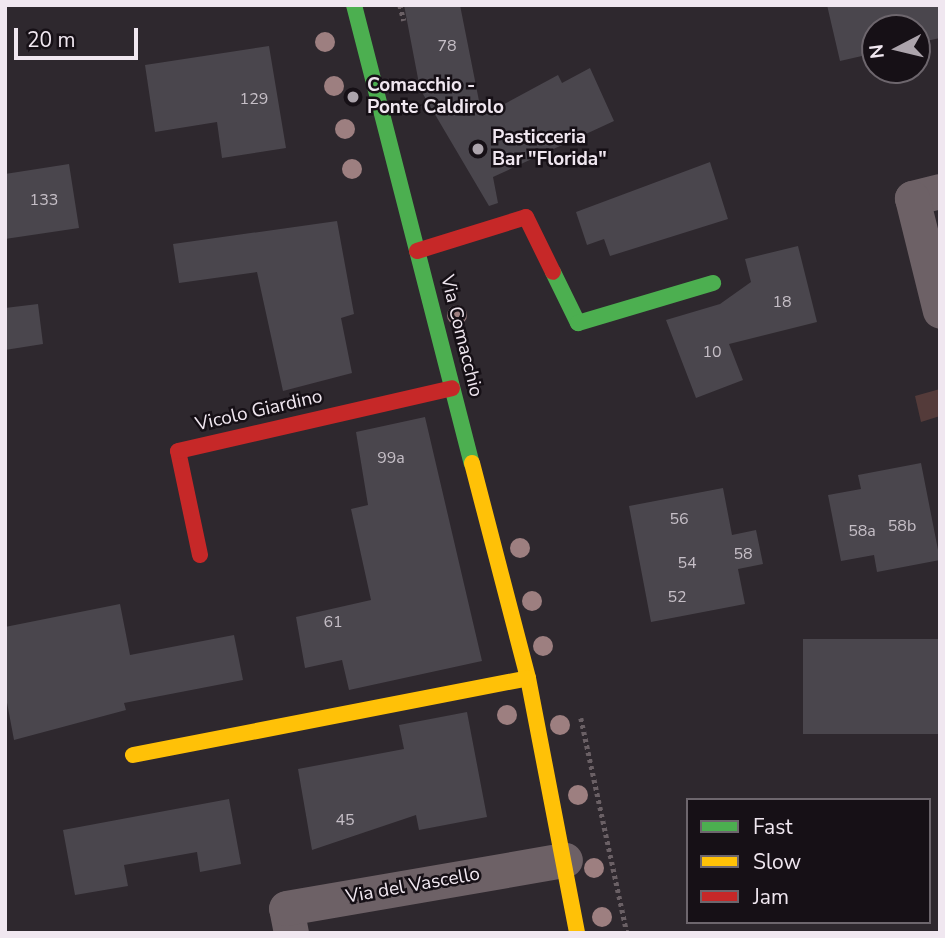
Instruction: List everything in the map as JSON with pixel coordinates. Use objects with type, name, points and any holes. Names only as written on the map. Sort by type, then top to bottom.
[{"type":"street","name":"Via Comacchio","points":[[354,5],[528,678],[565,860],[576,933]]},
{"type":"street","points":[[940,191],[912,198],[940,311]]},
{"type":"street","points":[[417,251],[526,217],[578,323],[713,283]]},
{"type":"street","name":"Vicolo Giardino","points":[[200,555],[178,451],[452,388]]},
{"type":"street","points":[[133,755],[528,678]]},
{"type":"street","name":"Via del Vascello","points":[[291,933],[286,908],[565,860]]},
{"type":"shaded area","points":[[940,389],[940,416],[921,422],[915,396]]},
{"type":"building","points":[[404,5],[460,5],[482,116],[558,75],[562,83],[590,68],[614,121],[493,177],[498,203],[489,206],[420,89]]},
{"type":"building","points":[[827,5],[940,5],[940,38],[931,40],[931,14],[861,14],[861,56],[840,61]]},
{"type":"building","points":[[269,46],[286,148],[222,158],[217,122],[155,132],[145,65]]},
{"type":"building","points":[[710,162],[728,219],[610,256],[604,239],[587,245],[576,212]]},
{"type":"building","points":[[69,164],[79,228],[5,239],[5,174]]},
{"type":"building","points":[[337,221],[354,314],[341,318],[352,373],[283,391],[257,272],[179,283],[173,244]]},
{"type":"building","points":[[798,246],[817,322],[729,344],[743,380],[696,398],[666,320],[720,304],[751,282],[745,259]]},
{"type":"building","points":[[38,304],[43,344],[5,350],[5,308]]},
{"type":"building","points":[[425,417],[482,661],[349,690],[342,660],[305,668],[296,617],[371,600],[351,509],[368,505],[356,432]]},
{"type":"building","points":[[921,463],[940,560],[877,572],[874,555],[841,561],[828,495],[861,489],[858,475]]},
{"type":"building","points":[[723,488],[732,535],[756,530],[763,564],[738,569],[745,604],[651,622],[629,506]]},
{"type":"building","points":[[120,604],[130,655],[234,635],[243,680],[124,703],[126,710],[14,740],[5,692],[5,627]]},
{"type":"building","points":[[803,639],[940,639],[940,734],[803,734]]},
{"type":"building","points":[[467,712],[487,817],[419,830],[416,815],[312,850],[298,769],[404,749],[399,725]]},
{"type":"building","points":[[229,799],[241,864],[200,872],[197,852],[124,865],[128,886],[75,895],[63,830]]},
{"type":"traffic: fast","points":[[354,5],[472,463]]},
{"type":"traffic: fast","points":[[553,272],[578,323],[713,283]]},
{"type":"traffic: slow","points":[[472,463],[528,678],[577,933]]},
{"type":"traffic: slow","points":[[133,755],[528,678]]},
{"type":"traffic: jam","points":[[417,251],[526,217],[553,272]]},
{"type":"traffic: jam","points":[[200,555],[178,451],[452,388]]},
{"type":"place","name":"Comacchio - Ponte Caldirolo","points":[[353,97]]},
{"type":"place","name":"Pasticceria Bar \"Florida\"","points":[[478,149]]}]
